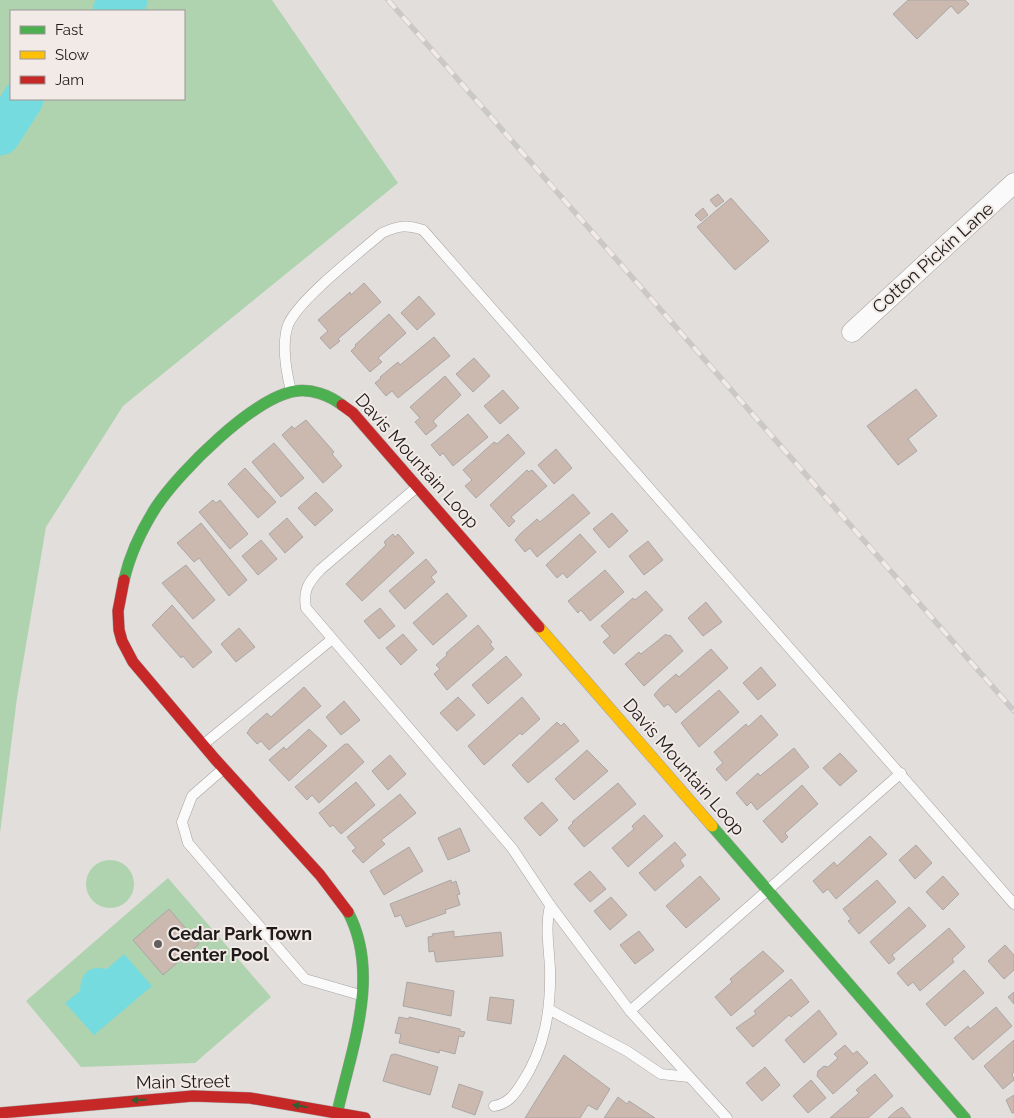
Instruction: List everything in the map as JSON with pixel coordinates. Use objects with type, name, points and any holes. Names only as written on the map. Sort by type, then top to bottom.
[{"type":"street","name":"Cotton Pickin Lane","points":[[852,332],[1014,183]]},
{"type":"street","name":"Davis Mountain Loop","points":[[337,1115],[362,995],[364,968],[360,939],[330,886],[202,745],[131,659],[119,631],[118,603],[128,566],[144,530],[160,502],[179,478],[243,420],[266,402],[291,392],[312,390],[325,393],[340,401],[418,487],[965,1118]]},
{"type":"street","name":"Main Street","points":[[0,1113],[193,1096],[250,1098],[337,1115],[366,1118]]},
{"type":"lane","points":[[291,392],[286,368],[287,328],[301,305],[382,233],[398,226],[409,224],[423,230],[1014,904]]},
{"type":"lane","points":[[418,487],[320,570],[310,581],[304,595],[306,608],[331,640],[512,848],[550,905],[630,1011],[727,1118]]},
{"type":"lane","points":[[202,745],[331,640]]},
{"type":"lane","points":[[224,768],[192,796],[182,822],[188,843],[305,979],[362,995]]},
{"type":"lane","points":[[630,1011],[901,773]]},
{"type":"lane","points":[[494,1106],[503,1105],[515,1094],[530,1071],[544,1036],[550,1010],[550,969],[546,925],[550,905]]},
{"type":"lane","points":[[550,1010],[627,1051],[661,1074],[689,1077]]},
{"type":"green space","points":[[0,0],[272,0],[398,183],[123,406],[46,527],[17,698],[0,833]]},
{"type":"green space","points":[[110,860],[119,862],[127,867],[132,875],[134,884],[132,893],[127,901],[119,906],[110,908],[101,906],[93,901],[88,893],[86,884],[88,875],[93,867],[101,862]]},
{"type":"green space","name":"Cedar Park Town Center Pool","points":[[168,878],[271,997],[195,1063],[81,1067],[26,1001]]},
{"type":"water","points":[[124,954],[152,986],[94,1035],[65,1003],[80,991],[82,979],[90,969],[107,969]]},
{"type":"building","points":[[908,0],[965,0],[969,4],[958,14],[951,6],[917,39],[893,14]]},
{"type":"building","points":[[718,194],[724,201],[716,207],[710,200]]},
{"type":"building","points":[[731,198],[769,241],[735,270],[697,227]]},
{"type":"building","points":[[703,208],[708,215],[701,221],[695,215]]},
{"type":"building","points":[[364,283],[381,302],[338,339],[340,341],[330,349],[320,338],[328,331],[318,320],[350,292],[351,295]]},
{"type":"building","points":[[419,296],[435,314],[417,330],[401,313]]},
{"type":"building","points":[[389,314],[406,333],[378,358],[382,362],[370,372],[351,351],[355,345]]},
{"type":"building","points":[[434,337],[450,356],[398,398],[392,391],[386,396],[375,383],[398,362],[400,365]]},
{"type":"building","points":[[474,358],[490,376],[473,392],[456,374]]},
{"type":"building","points":[[445,376],[461,395],[433,421],[437,426],[426,435],[415,422],[420,418],[410,407]]},
{"type":"building","points":[[916,389],[937,416],[908,439],[917,451],[898,465],[867,426]]},
{"type":"building","points":[[503,390],[519,408],[500,424],[484,406]]},
{"type":"building","points":[[468,414],[488,437],[453,466],[443,453],[440,456],[431,445]]},
{"type":"building","points":[[306,420],[334,452],[332,454],[342,466],[323,483],[282,435],[292,426],[294,429]]},
{"type":"building","points":[[508,434],[525,453],[476,498],[465,486],[472,480],[463,470],[494,442],[497,444]]},
{"type":"building","points":[[274,443],[304,478],[281,497],[252,462]]},
{"type":"building","points":[[556,449],[572,468],[554,484],[538,465]]},
{"type":"building","points":[[245,468],[276,502],[258,518],[228,484]]},
{"type":"building","points":[[527,470],[529,472],[532,470],[547,486],[511,517],[515,521],[509,527],[490,505]]},
{"type":"building","points":[[316,492],[333,510],[315,526],[298,508]]},
{"type":"building","points":[[573,494],[590,513],[537,557],[530,548],[525,552],[515,540],[537,519],[540,522]]},
{"type":"building","points":[[213,500],[216,503],[220,500],[248,534],[230,549],[199,512]]},
{"type":"building","points":[[612,513],[628,531],[609,548],[593,529]]},
{"type":"building","points":[[287,518],[303,537],[285,553],[269,534]]},
{"type":"building","points":[[201,523],[247,580],[229,596],[199,558],[194,562],[177,543]]},
{"type":"building","points":[[393,534],[395,537],[398,534],[414,553],[362,601],[346,584],[386,545],[384,542]]},
{"type":"building","points":[[580,534],[596,552],[567,578],[563,573],[557,578],[546,565]]},
{"type":"building","points":[[261,540],[277,559],[258,575],[242,556]]},
{"type":"building","points":[[648,541],[663,560],[644,575],[629,556]]},
{"type":"building","points":[[426,559],[437,572],[431,577],[435,582],[405,609],[389,591]]},
{"type":"building","points":[[186,565],[215,600],[193,619],[162,583]]},
{"type":"building","points":[[605,570],[624,592],[590,621],[581,610],[578,613],[568,601]]},
{"type":"building","points":[[646,591],[663,610],[614,654],[603,642],[610,636],[601,626],[633,598],[635,600]]},
{"type":"building","points":[[447,593],[467,616],[433,645],[413,623]]},
{"type":"building","points":[[706,602],[722,622],[703,636],[688,618]]},
{"type":"building","points":[[172,605],[212,652],[193,668],[183,656],[181,658],[152,625]]},
{"type":"building","points":[[380,608],[395,626],[379,639],[364,621]]},
{"type":"building","points":[[478,625],[492,642],[490,644],[494,649],[447,690],[434,674],[440,669],[436,665],[447,655],[446,653]]},
{"type":"building","points":[[239,628],[255,647],[236,662],[221,644]]},
{"type":"building","points":[[403,634],[417,650],[401,665],[386,648]]},
{"type":"building","points":[[666,634],[670,635],[683,651],[644,686],[625,664]]},
{"type":"building","points":[[711,649],[728,668],[676,713],[668,704],[664,707],[654,695],[676,674],[679,677]]},
{"type":"building","points":[[506,656],[522,675],[488,704],[472,685]]},
{"type":"building","points":[[761,667],[776,685],[758,700],[743,683]]},
{"type":"building","points":[[304,687],[321,706],[269,750],[261,741],[257,744],[247,733],[251,727],[267,713],[271,717]]},
{"type":"building","points":[[719,690],[739,712],[699,747],[681,723]]},
{"type":"building","points":[[458,697],[475,715],[457,731],[440,713]]},
{"type":"building","points":[[522,697],[540,719],[522,735],[520,733],[484,765],[468,746]]},
{"type":"building","points":[[344,701],[360,720],[341,735],[326,717]]},
{"type":"building","points":[[761,715],[778,735],[726,781],[716,769],[723,763],[714,752],[746,724],[748,727]]},
{"type":"building","points":[[557,722],[561,726],[564,723],[579,741],[528,783],[512,765]]},
{"type":"building","points":[[309,729],[327,746],[289,781],[269,760],[284,747],[286,750]]},
{"type":"building","points":[[345,744],[348,744],[364,762],[319,803],[312,795],[307,800],[295,787]]},
{"type":"building","points":[[794,748],[809,767],[757,810],[751,802],[747,806],[736,793],[758,773],[760,776]]},
{"type":"building","points":[[587,750],[608,771],[574,800],[555,779]]},
{"type":"building","points":[[840,753],[857,771],[840,786],[823,768]]},
{"type":"building","points":[[390,755],[406,774],[388,790],[372,771]]},
{"type":"building","points":[[356,782],[375,805],[341,834],[333,825],[330,827],[319,813]]},
{"type":"building","points":[[618,783],[636,804],[584,847],[568,828],[572,822]]},
{"type":"building","points":[[802,785],[818,804],[785,833],[788,837],[782,843],[763,821]]},
{"type":"building","points":[[400,794],[416,813],[381,840],[385,844],[363,863],[352,851],[356,848],[347,837]]},
{"type":"building","points":[[542,802],[558,820],[540,836],[524,818]]},
{"type":"building","points":[[644,815],[663,836],[628,867],[612,848],[634,829],[632,826]]},
{"type":"building","points":[[460,828],[470,851],[448,860],[438,838]]},
{"type":"building","points":[[870,836],[887,854],[836,899],[828,889],[823,893],[813,881],[834,862],[837,866]]},
{"type":"building","points":[[675,842],[686,855],[680,860],[684,866],[655,891],[639,873]]},
{"type":"building","points":[[916,845],[932,863],[915,879],[899,860]]},
{"type":"building","points":[[409,847],[423,871],[384,895],[370,871]]},
{"type":"building","points":[[590,871],[606,889],[590,902],[574,884]]},
{"type":"building","points":[[700,876],[720,899],[686,928],[666,906]]},
{"type":"building","points":[[943,876],[959,894],[943,910],[926,892]]},
{"type":"building","points":[[451,880],[452,883],[456,881],[460,894],[457,895],[460,905],[445,910],[446,913],[406,927],[401,915],[395,917],[390,904]]},
{"type":"building","points":[[877,880],[896,902],[859,934],[848,921],[851,919],[843,909]]},
{"type":"building","points":[[611,897],[627,915],[610,930],[594,911]]},
{"type":"building","points":[[909,907],[926,926],[892,955],[895,959],[889,964],[870,942]]},
{"type":"building","points":[[169,909],[199,944],[163,975],[133,940]]},
{"type":"building","points":[[949,928],[965,947],[952,959],[954,962],[920,991],[913,982],[908,986],[897,973]]},
{"type":"building","points":[[454,931],[454,937],[501,932],[503,956],[436,962],[434,951],[429,952],[428,937],[433,936],[432,934]]},
{"type":"building","points":[[639,931],[654,950],[635,964],[620,945]]},
{"type":"building","points":[[1005,945],[1014,955],[1014,970],[1004,979],[988,961]]},
{"type":"building","points":[[763,951],[784,971],[731,1016],[715,997],[732,982],[730,979]]},
{"type":"building","points":[[964,970],[984,993],[945,1026],[926,1004]]},
{"type":"building","points":[[791,979],[809,1002],[791,1017],[789,1015],[753,1047],[736,1028],[756,1014],[754,1011]]},
{"type":"building","points":[[407,982],[454,991],[451,1016],[403,1006]]},
{"type":"building","points":[[1014,992],[1014,1004],[1008,997]]},
{"type":"building","points":[[490,997],[514,1000],[511,1024],[487,1020]]},
{"type":"building","points":[[996,1007],[1012,1026],[973,1060],[954,1038],[968,1026],[970,1029]]},
{"type":"building","points":[[819,1010],[837,1034],[804,1063],[785,1040]]},
{"type":"building","points":[[399,1017],[409,1019],[409,1017],[460,1029],[460,1031],[465,1032],[463,1037],[459,1036],[455,1054],[440,1050],[439,1053],[399,1043],[401,1034],[395,1033]]},
{"type":"building","points":[[1014,1040],[1014,1072],[1012,1074],[1014,1080],[1003,1089],[984,1066]]},
{"type":"building","points":[[845,1045],[853,1054],[857,1051],[868,1063],[833,1094],[817,1076],[818,1071],[824,1066],[828,1067],[838,1058],[834,1054]]},
{"type":"building","points":[[395,1054],[438,1067],[430,1095],[383,1081],[391,1055]]},
{"type":"building","points":[[564,1055],[610,1089],[597,1110],[588,1105],[580,1118],[525,1118]]},
{"type":"building","points":[[765,1067],[780,1085],[762,1101],[746,1083]]},
{"type":"building","points":[[875,1074],[893,1096],[868,1118],[830,1118],[859,1093],[856,1090]]},
{"type":"building","points":[[811,1080],[826,1098],[808,1113],[793,1096]]},
{"type":"building","points":[[459,1084],[483,1092],[475,1115],[452,1107]]},
{"type":"building","points":[[1014,1095],[1014,1113],[1012,1113],[1006,1100]]},
{"type":"building","points":[[618,1097],[627,1104],[629,1101],[655,1118],[604,1118]]},
{"type":"building","points":[[902,1107],[911,1118],[888,1118],[896,1111]]},
{"type":"waterway","points":[[114,10],[127,0]]},
{"type":"waterway","points":[[0,135],[22,100]]},
{"type":"railway","points":[[388,0],[1014,711]]},
{"type":"traffic: fast","points":[[124,580],[137,542],[156,507],[199,456],[239,421],[279,396],[296,391],[320,393],[342,405]]},
{"type":"traffic: fast","points":[[712,826],[965,1118]]},
{"type":"traffic: fast","points":[[336,1118],[355,1041],[363,988],[362,962],[358,937],[348,912]]},
{"type":"traffic: slow","points":[[539,627],[712,826]]},
{"type":"traffic: jam","points":[[342,405],[353,413],[539,627]]},
{"type":"traffic: jam","points":[[124,580],[118,611],[119,630],[122,641],[133,662],[215,759],[320,875],[348,912]]},
{"type":"traffic: jam","points":[[0,1113],[193,1096],[250,1098],[365,1118]]},
{"type":"place","name":"Cedar Park Town Center Pool","points":[[158,944]]}]
